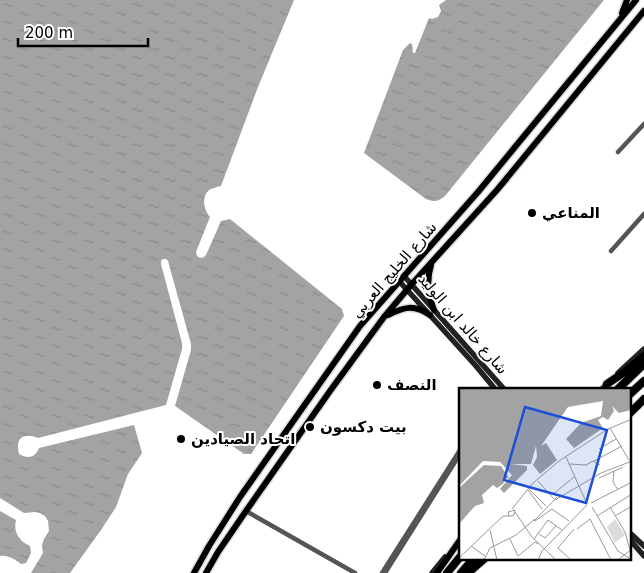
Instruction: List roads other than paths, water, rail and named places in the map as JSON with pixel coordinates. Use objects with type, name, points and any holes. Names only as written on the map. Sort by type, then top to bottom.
[{"type":"highway","points":[[604,387],[644,356]]},
{"type":"highway","points":[[619,388],[644,364]]},
{"type":"highway","points":[[632,392],[644,381]]},
{"type":"highway","points":[[632,410],[644,399]]},
{"type":"highway","points":[[447,573],[459,558]]},
{"type":"highway","points":[[462,573],[472,560]]},
{"type":"highway","points":[[468,573],[483,560]]},
{"type":"main road","points":[[615,25],[625,8],[627,0]]},
{"type":"main road","name":"شارع الخليج العربي","points":[[194,573],[239,498],[360,326],[472,199],[636,0]]},
{"type":"main road","name":"شارع الخليج العربي","points":[[206,573],[218,552],[384,317],[498,189],[644,12]]},
{"type":"main road","points":[[384,317],[405,308],[418,308],[432,312],[428,288],[433,261]]},
{"type":"main road","name":"شارع خالد ابن الوليد","points":[[402,278],[503,388]]},
{"type":"main road","name":"شارع خالد ابن الوليد","points":[[432,312],[494,388]]},
{"type":"main road","points":[[604,387],[644,349]]},
{"type":"main road","points":[[632,535],[644,546]]},
{"type":"main road","points":[[432,573],[459,540]]},
{"type":"main road","points":[[437,573],[459,540]]},
{"type":"main road","points":[[632,542],[644,556]]},
{"type":"street","points":[[618,152],[644,124]]},
{"type":"street","points":[[611,251],[644,214]]},
{"type":"street","points":[[382,573],[459,452]]},
{"type":"street","points":[[385,573],[459,456]]},
{"type":"street","points":[[246,512],[355,573]]},
{"type":"water","points":[[0,0],[294,0],[258,87],[221,186],[213,188],[206,193],[205,207],[210,217],[196,252],[200,258],[204,257],[221,221],[230,219],[342,309],[344,316],[251,454],[244,454],[175,406],[191,344],[168,261],[163,259],[161,264],[182,343],[166,405],[38,438],[24,436],[19,440],[19,454],[31,457],[39,448],[134,425],[142,453],[128,474],[116,507],[70,573],[31,573],[43,553],[42,545],[49,531],[48,521],[40,513],[24,513],[0,498]]},
{"type":"water","points":[[446,0],[604,0],[445,196],[434,201],[426,199],[364,153],[403,50],[410,43],[412,44],[413,53],[415,53],[429,18],[438,17],[441,11],[439,5]]},
{"type":"water","points":[[0,511],[16,520],[15,528],[18,536],[30,546],[31,553],[26,563],[21,564],[9,557],[0,556]]},
{"type":"place","name":"المناعي","points":[[532,213]]},
{"type":"place","name":"النصف","points":[[377,385]]},
{"type":"place","name":"بيت دكسون","points":[[310,427]]},
{"type":"place","name":"اتحاد الصيادين","points":[[181,439]]}]
